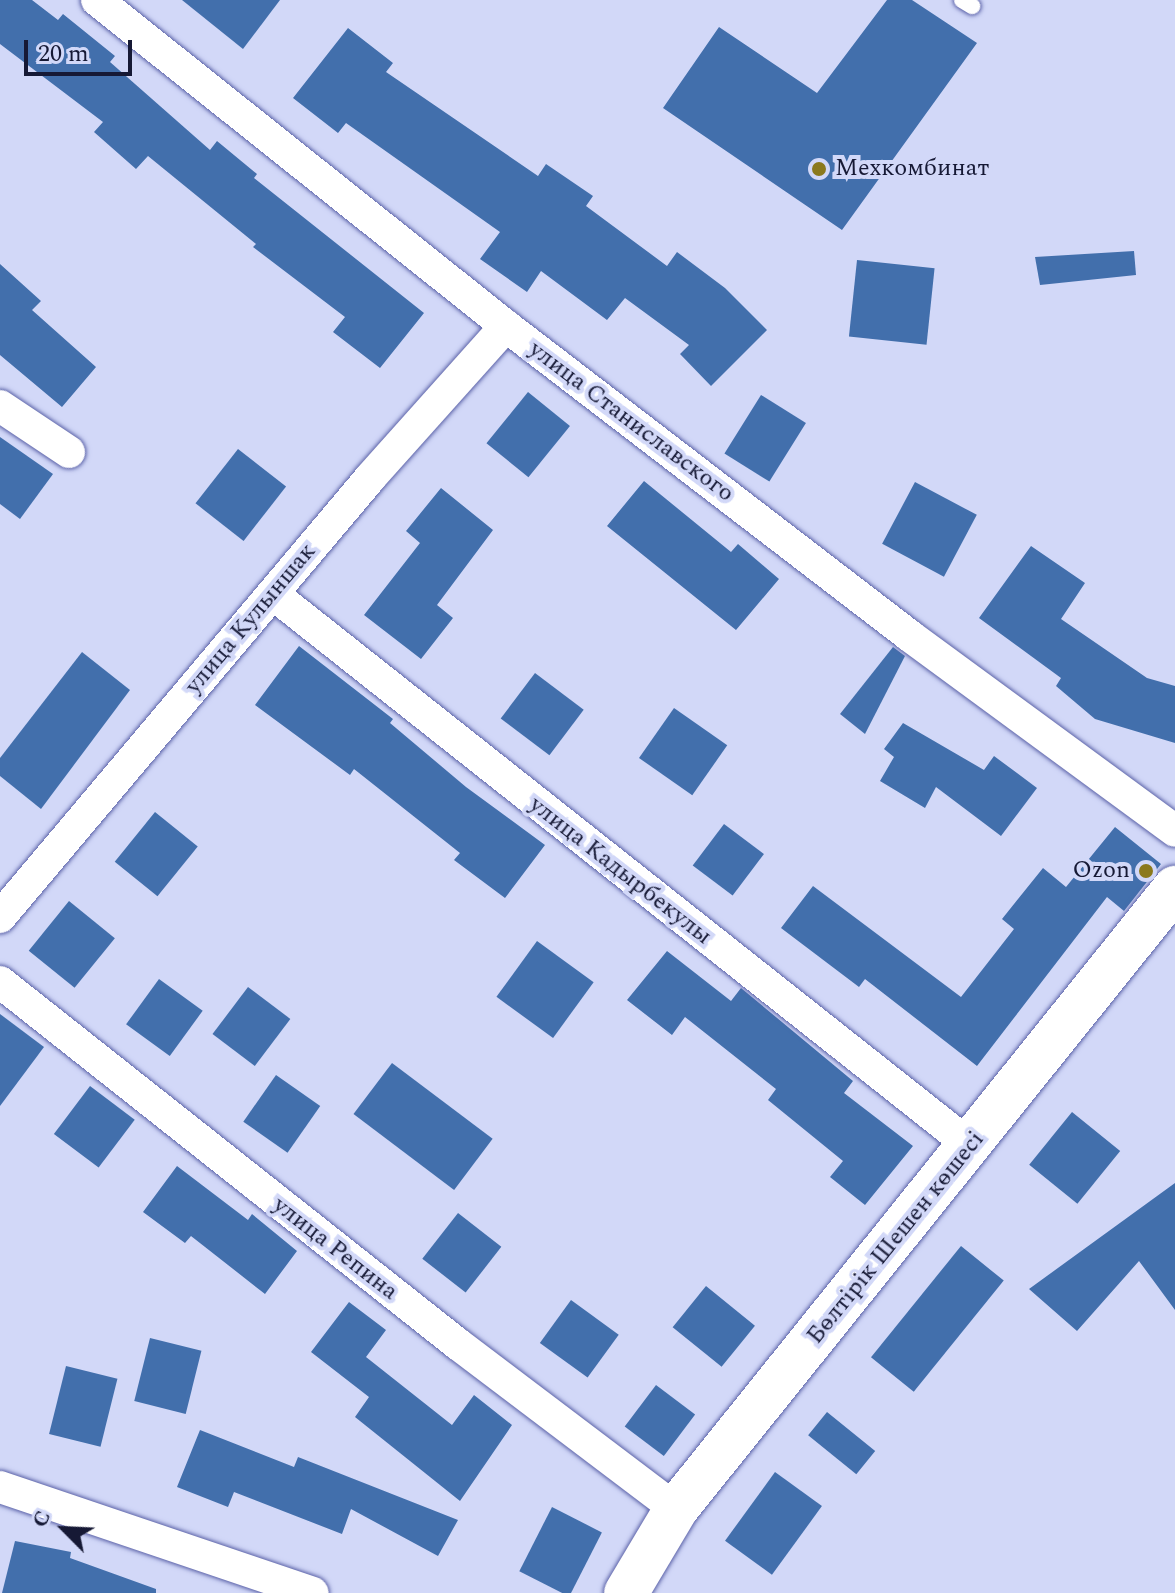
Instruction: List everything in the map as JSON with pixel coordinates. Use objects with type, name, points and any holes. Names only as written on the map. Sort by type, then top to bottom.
[{"type":"street","name":"улица Станиславского","points":[[97,0],[506,326],[1175,831]]},
{"type":"street","name":"улица Кулыншак","points":[[0,917],[273,594],[506,326]]},
{"type":"street","points":[[0,406],[69,452]]},
{"type":"street","name":"улица Кадырбекулы","points":[[273,594],[971,1146]]},
{"type":"street","name":"Бөлтірік Шешен көшесі","points":[[626,1593],[676,1509],[971,1146],[1175,888]]},
{"type":"street","name":"улица Репина","points":[[0,982],[410,1307],[676,1509]]},
{"type":"street","points":[[0,1487],[313,1593]]},
{"type":"building","points":[[0,0],[32,0],[58,20],[63,14],[115,56],[110,62],[210,150],[217,141],[257,174],[254,178],[424,313],[380,368],[333,332],[345,317],[253,247],[256,244],[148,156],[136,169],[94,132],[103,122],[0,44]]},
{"type":"building","points":[[182,0],[280,0],[243,49]]},
{"type":"building","name":"Мехкомбинат","points":[[887,0],[912,0],[977,43],[842,230],[663,108],[719,27],[817,93]]},
{"type":"building","points":[[348,28],[393,63],[386,72],[538,176],[546,164],[593,196],[586,206],[667,266],[677,252],[725,288],[767,330],[711,386],[680,354],[689,345],[625,298],[607,320],[541,271],[527,292],[480,259],[500,232],[346,123],[338,133],[293,98]]},
{"type":"building","points":[[1134,251],[1136,275],[1040,285],[1035,257]]},
{"type":"building","points":[[857,260],[935,268],[927,345],[849,337]]},
{"type":"building","points":[[0,264],[41,301],[32,310],[96,367],[62,407],[0,355]]},
{"type":"building","points":[[528,392],[570,426],[528,477],[486,443]]},
{"type":"building","points":[[761,395],[806,423],[769,482],[724,454]]},
{"type":"building","points":[[0,437],[53,474],[20,519],[0,504]]},
{"type":"building","points":[[238,449],[286,487],[244,541],[196,503]]},
{"type":"building","points":[[644,481],[731,552],[738,544],[779,579],[736,630],[607,526]]},
{"type":"building","points":[[915,482],[977,515],[944,577],[882,544]]},
{"type":"building","points":[[441,488],[493,530],[437,605],[453,618],[421,659],[364,615],[420,543],[406,531]]},
{"type":"building","points":[[1031,546],[1085,583],[1061,619],[1147,678],[1175,686],[1175,743],[1095,719],[1056,686],[1061,678],[979,618]]},
{"type":"building","points":[[299,646],[393,719],[390,723],[466,787],[545,845],[505,898],[454,860],[460,853],[354,769],[350,775],[255,705]]},
{"type":"building","points":[[893,647],[905,656],[865,734],[840,714]]},
{"type":"building","points":[[82,652],[130,690],[41,809],[0,776],[0,758]]},
{"type":"building","points":[[535,673],[584,710],[549,755],[501,719]]},
{"type":"building","points":[[674,708],[727,745],[692,795],[639,758]]},
{"type":"building","points":[[903,723],[984,770],[994,756],[1037,788],[1001,836],[936,787],[925,808],[880,781],[894,757],[884,749]]},
{"type":"building","points":[[155,812],[198,847],[157,896],[115,862]]},
{"type":"building","points":[[724,824],[764,854],[733,896],[693,866]]},
{"type":"building","points":[[1115,827],[1161,864],[1124,911],[1107,897],[977,1066],[865,979],[859,987],[781,928],[813,886],[961,997],[1014,929],[1002,919],[1043,868],[1066,887]]},
{"type":"building","points":[[69,901],[115,938],[75,988],[29,951]]},
{"type":"building","points":[[537,941],[594,982],[553,1038],[496,997]]},
{"type":"building","points":[[667,951],[731,1001],[741,988],[853,1081],[844,1093],[913,1146],[865,1205],[830,1177],[843,1161],[768,1100],[776,1089],[685,1017],[672,1035],[627,1000]]},
{"type":"building","points":[[159,979],[203,1011],[170,1056],[126,1024]]},
{"type":"building","points":[[248,987],[290,1019],[255,1066],[212,1034]]},
{"type":"building","points":[[0,1014],[44,1047],[0,1106]]},
{"type":"building","points":[[392,1063],[493,1139],[454,1190],[353,1114]]},
{"type":"building","points":[[276,1075],[320,1106],[288,1153],[243,1122]]},
{"type":"building","points":[[90,1086],[135,1120],[99,1168],[54,1134]]},
{"type":"building","points":[[1072,1112],[1120,1151],[1077,1204],[1029,1165]]},
{"type":"building","points":[[177,1166],[248,1220],[252,1214],[297,1251],[265,1294],[191,1236],[185,1243],[143,1212]]},
{"type":"building","points":[[1175,1183],[1175,1310],[1139,1261],[1077,1331],[1029,1289]]},
{"type":"building","points":[[458,1213],[501,1247],[466,1293],[422,1259]]},
{"type":"building","points":[[961,1246],[1004,1281],[914,1392],[871,1357]]},
{"type":"building","points":[[706,1286],[755,1326],[722,1367],[673,1327]]},
{"type":"building","points":[[571,1300],[619,1335],[588,1378],[540,1343]]},
{"type":"building","points":[[349,1302],[386,1330],[366,1357],[452,1425],[474,1395],[512,1425],[460,1501],[355,1417],[369,1397],[311,1352]]},
{"type":"building","points":[[150,1338],[201,1351],[186,1414],[134,1401]]},
{"type":"building","points":[[66,1366],[117,1379],[100,1447],[49,1434]]},
{"type":"building","points":[[656,1385],[695,1414],[664,1456],[625,1427]]},
{"type":"building","points":[[827,1412],[875,1451],[856,1474],[808,1435]]},
{"type":"building","points":[[200,1430],[294,1467],[298,1457],[458,1520],[438,1556],[351,1509],[342,1534],[234,1492],[228,1507],[177,1487]]},
{"type":"building","points":[[775,1472],[822,1506],[772,1575],[725,1541]]},
{"type":"building","points":[[552,1507],[602,1532],[571,1593],[562,1593],[519,1571]]},
{"type":"building","points":[[15,1541],[71,1552],[70,1558],[156,1589],[156,1593],[2,1593]]},
{"type":"place","name":"Мехкомбинат","points":[[819,169]]},
{"type":"place","name":"Ozon","points":[[1146,871]]}]
